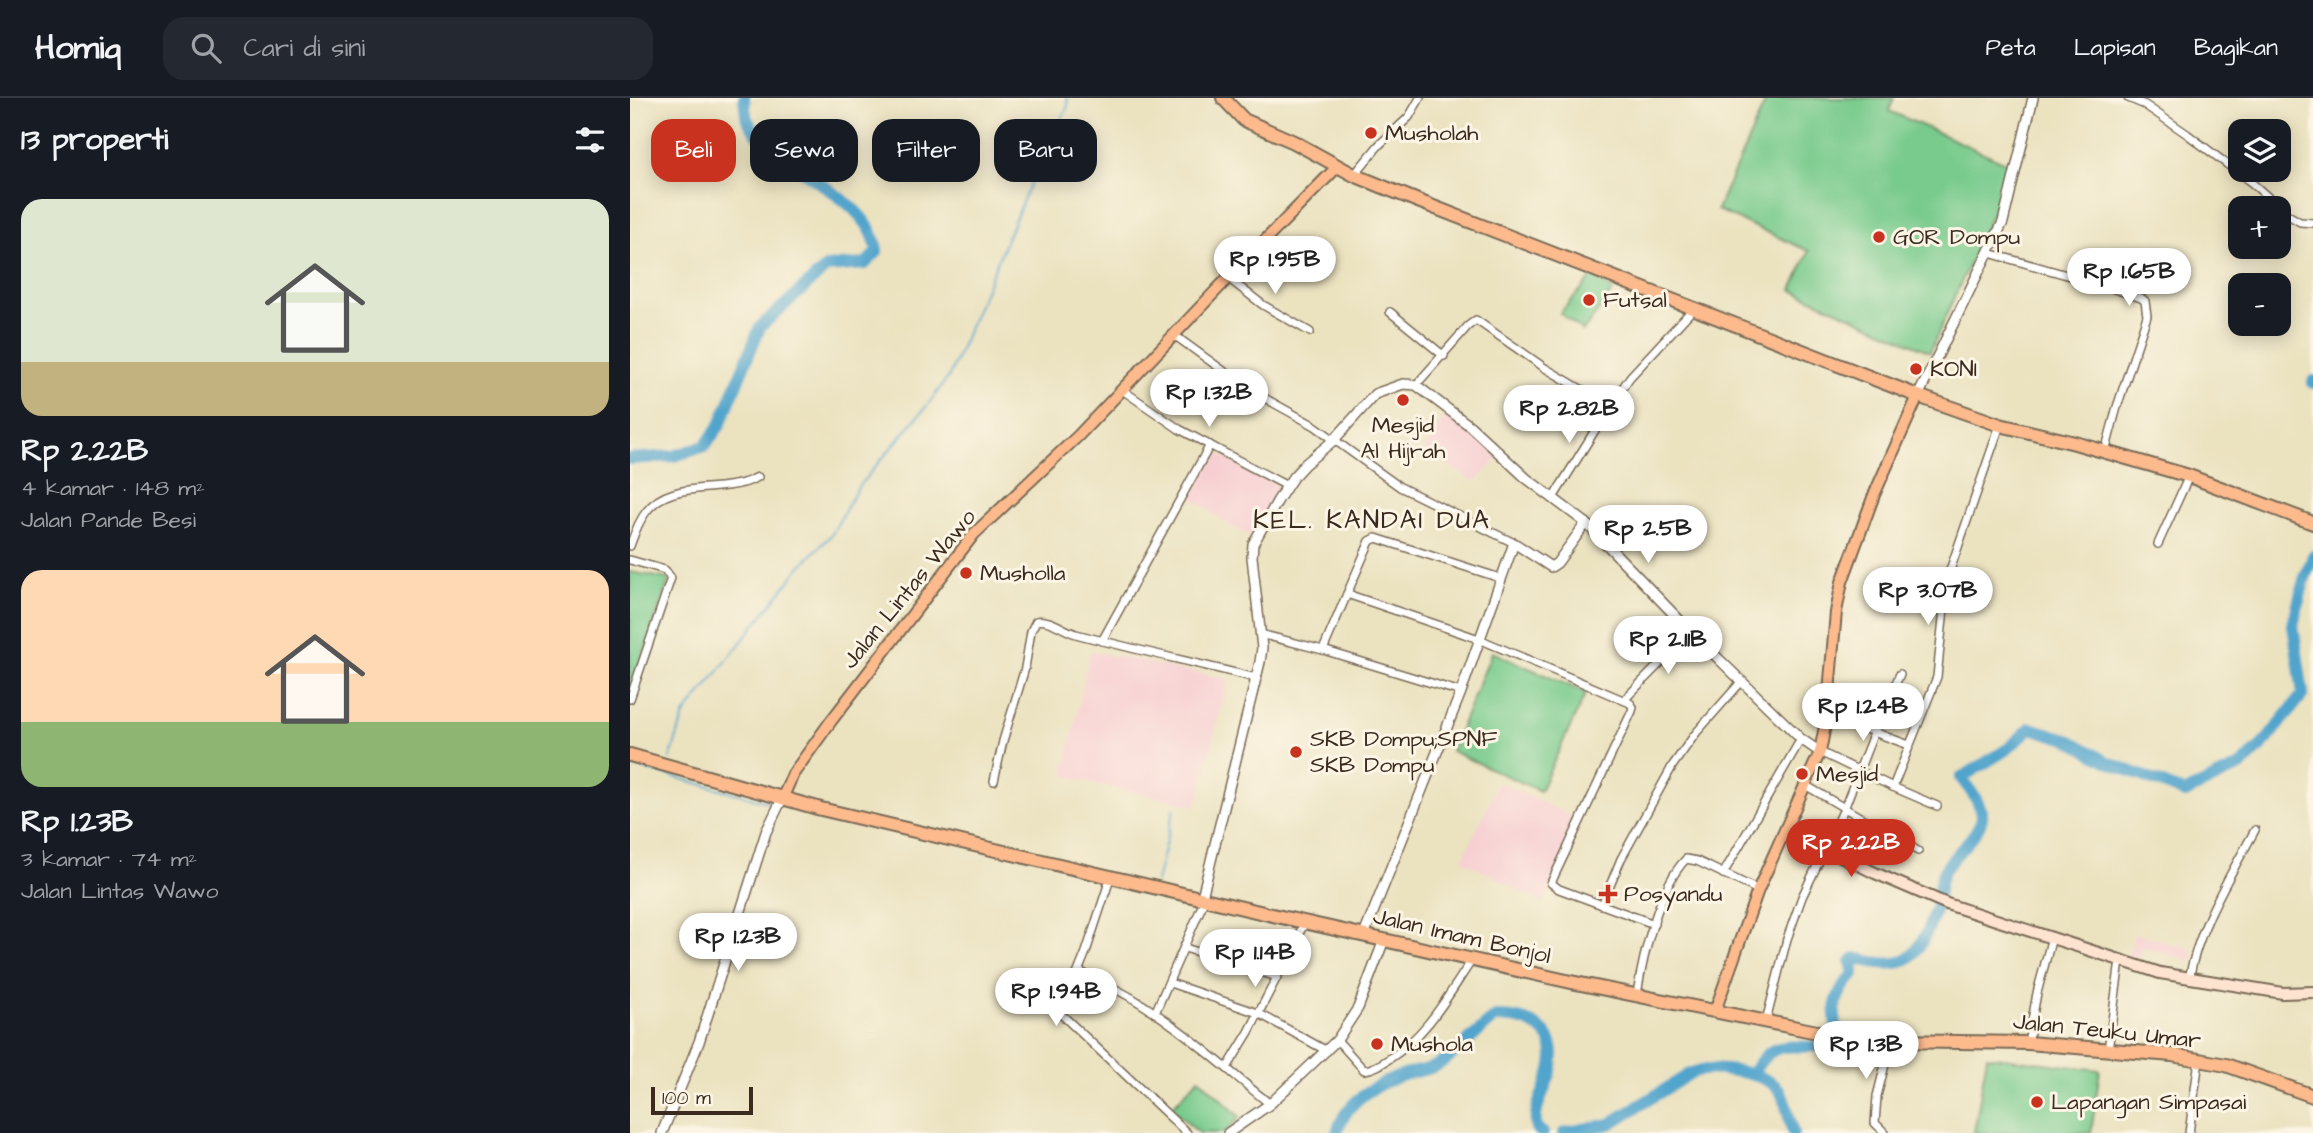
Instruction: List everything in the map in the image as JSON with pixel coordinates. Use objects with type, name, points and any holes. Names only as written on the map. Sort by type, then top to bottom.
[{"type":"highway","points":[[1223,98],[1247,114],[1296,136],[1354,175],[1919,396],[2000,425],[2189,477],[2313,523]]},
{"type":"highway","points":[[630,755],[782,799]]},
{"type":"highway","name":"Jalan Imam Bonjol","points":[[782,799],[1384,940],[1817,1032],[1891,1041]]},
{"type":"highway","name":"Jalan Teuku Umar","points":[[1891,1041],[2028,1043],[2199,1060],[2248,1072],[2313,1096]]},
{"type":"main road","name":"Jalan Lintas Wawo","points":[[782,799],[793,774],[816,742],[974,534],[1077,436],[1334,164]]},
{"type":"main road","points":[[1716,1011],[1758,890],[1819,752],[1827,715],[1836,612],[1842,582],[1874,495],[1919,396]]},
{"type":"main road","points":[[1786,829],[1931,898],[2120,961],[2189,979],[2283,993],[2313,992]]},
{"type":"street","points":[[1354,175],[1379,145],[1411,114],[1420,98]]},
{"type":"street","points":[[1919,396],[2003,222],[2033,98]]},
{"type":"street","points":[[2128,98],[2145,105],[2187,134],[2252,183],[2288,215],[2300,222],[2313,223]]},
{"type":"street","points":[[1989,253],[2109,287],[2141,298],[2145,302],[2147,316],[2105,452]]},
{"type":"street","points":[[1228,278],[1252,297],[1310,332]]},
{"type":"street","points":[[1553,498],[1630,376],[1695,307]]},
{"type":"street","points":[[1390,312],[1444,356]]},
{"type":"street","points":[[1416,385],[1475,320],[1545,368],[1610,406]]},
{"type":"street","points":[[1174,335],[1250,390],[1301,418],[1400,487],[1514,543],[1548,566],[1553,567],[1586,523]]},
{"type":"street","points":[[1155,1013],[1185,948],[1204,898],[1256,678],[1262,648],[1252,549],[1287,486],[1306,464],[1334,440],[1375,394],[1403,384],[1416,385],[1471,426],[1526,478],[1586,523],[1689,631],[1801,738],[1819,752],[1937,806]]},
{"type":"street","points":[[1121,389],[1179,429],[1287,486]]},
{"type":"street","points":[[1893,787],[1937,677],[1947,579],[2000,425]]},
{"type":"street","points":[[1102,641],[1210,445]]},
{"type":"street","points":[[630,547],[640,520],[657,500],[688,490],[742,484],[758,477]]},
{"type":"street","points":[[2158,544],[2189,477]]},
{"type":"street","points":[[1323,650],[1370,541],[1376,538],[1500,578]]},
{"type":"street","points":[[1364,935],[1461,692],[1514,543]]},
{"type":"street","points":[[630,560],[665,570],[671,578],[630,699]]},
{"type":"street","points":[[1347,594],[1479,639],[1632,705],[1633,709],[1551,882],[1559,889],[1654,924]]},
{"type":"street","points":[[994,781],[1025,668],[1031,631],[1036,621],[1045,620],[1063,630],[1102,641],[1256,678]]},
{"type":"street","points":[[1624,700],[1689,631]]},
{"type":"street","points":[[1260,634],[1461,692]]},
{"type":"street","points":[[1766,1021],[1793,920],[1844,809],[1900,674]]},
{"type":"street","points":[[1602,905],[1621,859],[1673,765],[1696,733],[1742,681]]},
{"type":"street","points":[[1827,715],[1909,745]]},
{"type":"street","points":[[1723,874],[1801,738]]},
{"type":"street","points":[[1805,785],[1918,850]]},
{"type":"street","name":"Jalan Lintas Wawo","points":[[662,1133],[699,1042],[769,825],[782,799]]},
{"type":"street","points":[[2189,979],[2201,935],[2255,830]]},
{"type":"street","points":[[1637,994],[1654,924],[1671,881],[1686,859],[1697,861],[1758,890]]},
{"type":"street","points":[[1111,876],[1079,971],[1061,1014],[1187,1133]]},
{"type":"street","points":[[1227,1068],[1305,922]]},
{"type":"street","points":[[2028,1043],[2037,993],[2052,937]]},
{"type":"street","points":[[1228,1133],[1270,1104],[1337,1040],[1358,1008],[1384,940]]},
{"type":"street","points":[[1185,948],[1277,977]]},
{"type":"street","points":[[1337,1040],[1364,1070],[1384,1062],[1404,1049],[1428,1026],[1472,959]]},
{"type":"street","points":[[2108,1050],[2120,961]]},
{"type":"street","points":[[1079,971],[1155,1013],[1270,1104]]},
{"type":"street","points":[[1170,983],[1258,1013],[1327,1051]]},
{"type":"street","points":[[1885,1133],[1875,1123],[1877,1096],[1891,1041]]},
{"type":"street","points":[[2189,1133],[2199,1060]]},
{"type":"shaded area","points":[[1449,411],[1499,457],[1475,482],[1423,450]]},
{"type":"shaded area","points":[[1215,452],[1283,487],[1253,537],[1234,528],[1192,498]]},
{"type":"shaded area","points":[[1090,651],[1228,679],[1196,806],[1064,776]]},
{"type":"shaded area","points":[[1499,782],[1581,821],[1544,903],[1462,860]]},
{"type":"shaded area","points":[[2135,933],[2194,950],[2191,961],[2143,947],[2138,962],[2127,959]]},
{"type":"green space","name":"GOR Dompu","points":[[1767,98],[1894,98],[1889,111],[2013,166],[1930,352],[1792,290],[1809,251],[1717,210]]},
{"type":"green space","points":[[1593,276],[1613,291],[1583,331],[1560,313]]},
{"type":"green space","points":[[630,572],[669,579],[630,695]]},
{"type":"green space","points":[[1492,652],[1586,693],[1540,791],[1451,751]]},
{"type":"green space","name":"Lapangan Simpasai","points":[[1987,1056],[2100,1070],[2091,1133],[1974,1133]]},
{"type":"green space","points":[[1199,1078],[1240,1117],[1224,1133],[1199,1133],[1171,1108]]},
{"type":"waterway","points":[[630,459],[674,456],[705,446],[720,425],[760,327],[827,267],[865,264],[877,252],[871,232],[859,214],[760,137],[747,119],[744,98]]},
{"type":"waterway","points":[[670,759],[684,715],[801,566],[832,534],[858,487],[949,376],[1029,186],[1068,106],[1067,98]]},
{"type":"waterway","points":[[1752,1075],[1771,1052],[1791,1046],[1823,1045],[1836,1039],[1837,1000],[1854,974],[1851,962],[1855,958],[1891,963],[1911,956],[1919,946],[1934,914],[1944,871],[1973,836],[1981,821],[1979,805],[1961,778],[2009,748],[2030,728],[2067,739],[2108,762],[2185,793],[2242,765],[2267,740],[2303,694],[2293,625],[2313,556]]},
{"type":"waterway","points":[[630,765],[772,803]]},
{"type":"waterway","points":[[1156,882],[1174,808]]},
{"type":"waterway","points":[[1337,1133],[1347,1111],[1365,1094],[1398,1077],[1436,1066],[1496,1017],[1531,1023],[1540,1028],[1551,1045],[1551,1070],[1538,1106],[1536,1120],[1536,1128],[1543,1133]]},
{"type":"waterway","points":[[1564,1133],[1610,1124],[1691,1073],[1712,1070],[1751,1074],[1773,1084],[1782,1095],[1793,1133]]},
{"type":"place","name":"Musholah","points":[[1371,133]]},
{"type":"place","name":"GOR Dompu","points":[[1879,237]]},
{"type":"place","name":"Futsal","points":[[1589,300]]},
{"type":"place","name":"KONI","points":[[1916,369]]},
{"type":"place","name":"Mesjid Al Hijrah","points":[[1403,400]]},
{"type":"place","name":"Musholla","points":[[966,573]]},
{"type":"place","name":"SKB Dompu;SPNF SKB Dompu","points":[[1296,752]]},
{"type":"place","name":"Mesjid","points":[[1802,774]]},
{"type":"place","name":"Posyandu","points":[[1608,894]]},
{"type":"place","name":"Mushola","points":[[1377,1044]]},
{"type":"place","name":"Lapangan Simpasai","points":[[2037,1102]]},
{"type":"district","name":"KEL. KANDAI DUA","points":[[1372,520]]}]
